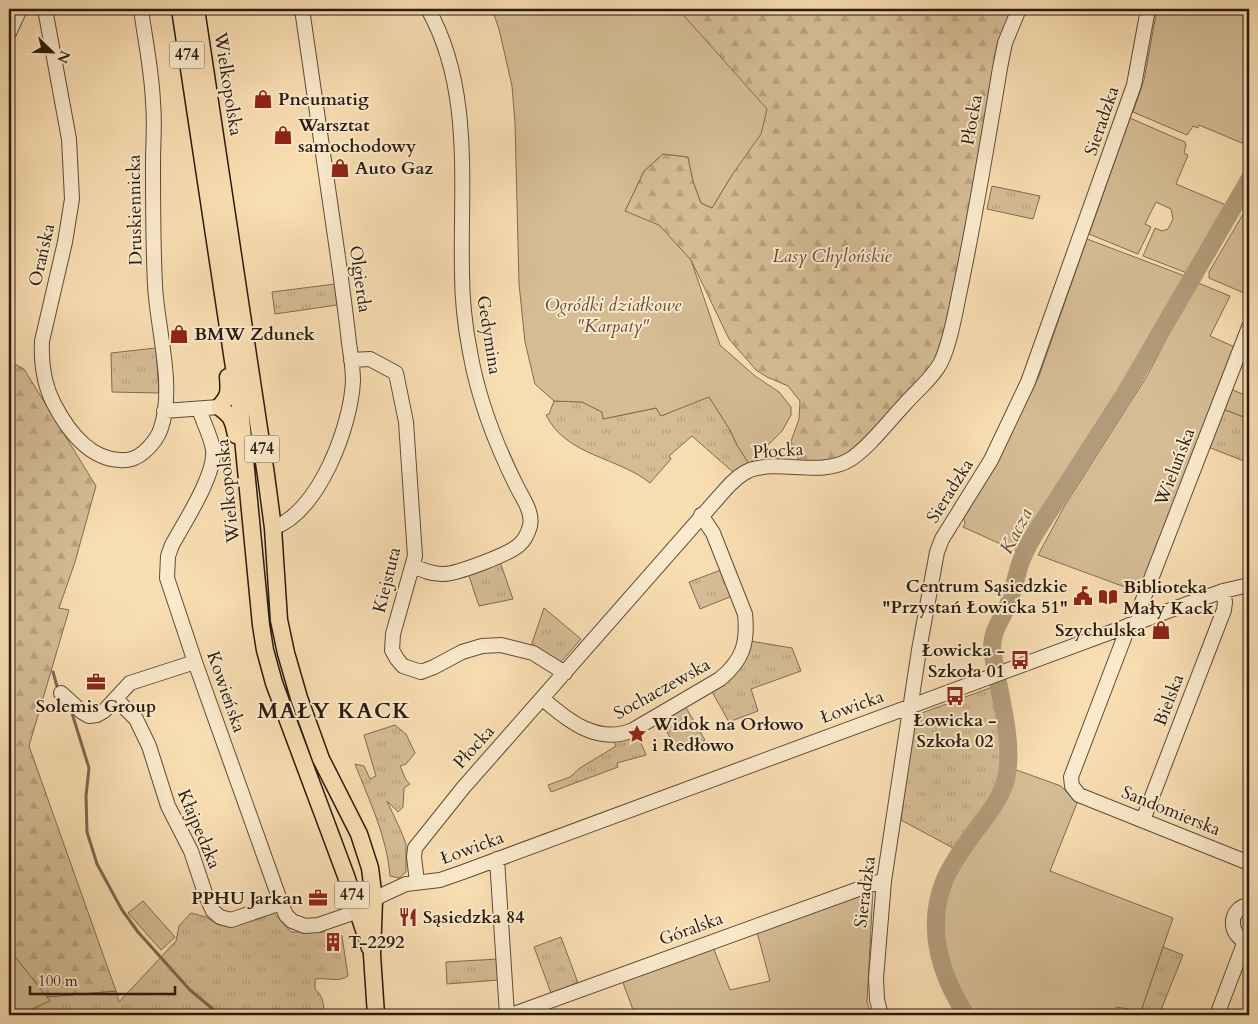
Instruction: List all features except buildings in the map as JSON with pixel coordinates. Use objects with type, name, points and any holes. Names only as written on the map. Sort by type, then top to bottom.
[{"type":"main road","name":"Wielkopolska","points":[[180,9],[240,407],[265,650],[274,684],[358,910],[372,954]]},
{"type":"main road","name":"Wielkopolska","points":[[196,9],[273,528],[279,620],[286,654],[299,698],[321,760],[359,834],[372,877],[374,900],[372,954],[376,1015]]},
{"type":"main road","points":[[228,325],[229,390],[227,399],[219,407],[230,414],[233,420],[248,478]]},
{"type":"street","points":[[9,33],[20,9]]},
{"type":"street","name":"Orańska","points":[[45,9],[69,139],[72,199],[65,242],[42,341],[42,357],[48,388],[54,403],[77,438],[89,449],[110,460],[132,459],[140,456],[152,445],[157,437],[162,426],[164,411]]},
{"type":"street","name":"Druskiennicka","points":[[141,9],[153,100],[155,286],[166,385],[164,411]]},
{"type":"street","name":"Olgierda","points":[[273,528],[285,524],[300,510],[314,492],[335,454],[350,404],[353,380],[302,9]]},
{"type":"street","name":"Gedymina","points":[[413,566],[428,572],[454,573],[514,549],[524,540],[531,521],[529,510],[502,458],[470,354],[465,321],[462,274],[462,158],[459,114],[456,90],[444,44],[428,9]]},
{"type":"street","name":"Płocka","points":[[417,882],[414,857],[415,848],[463,788],[543,699],[701,515],[733,481],[750,470],[770,467],[824,468],[852,458],[884,427],[935,371],[943,355],[954,316],[967,257],[1000,68],[1006,43],[1019,9]]},
{"type":"street","name":"Sieradzka","points":[[881,1015],[876,978],[884,881],[932,573],[937,552],[945,533],[991,460],[1028,382],[1134,85],[1148,9]]},
{"type":"street","name":"Wieluńska","points":[[1079,795],[1072,786],[1071,777],[1134,624],[1249,327]]},
{"type":"street","name":"Kiejstuta","points":[[351,360],[370,359],[396,373],[406,422],[415,556],[392,642],[392,650],[397,659],[404,666],[420,672],[434,667],[462,652],[482,646],[501,645],[533,653],[565,673]]},
{"type":"street","points":[[164,411],[219,407]]},
{"type":"street","name":"Kowieńska","points":[[198,409],[211,441],[213,460],[209,475],[172,545],[168,556],[167,578],[195,662],[286,915],[292,921],[305,926],[318,925],[358,910]]},
{"type":"street","name":"Sochaczewska","points":[[543,699],[568,720],[580,727],[600,734],[617,736],[633,730],[720,678],[738,661],[746,640],[745,614],[713,533],[701,515]]},
{"type":"street","name":"Łowicka","points":[[358,910],[399,886],[440,880],[1223,591],[1249,585]]},
{"type":"street","name":"Bielska","points":[[1142,820],[1224,610],[1223,591]]},
{"type":"street","points":[[61,692],[82,712],[89,716],[97,715],[104,711],[130,683],[195,662]]},
{"type":"street","name":"Kłajpedzka","points":[[116,699],[136,719],[150,746],[168,806],[191,852],[213,911],[220,917],[231,920],[281,902]]},
{"type":"street","name":"Sandomierska","points":[[1079,795],[1249,863]]},
{"type":"street","points":[[497,859],[507,1015]]},
{"type":"street","name":"Góralska","points":[[511,1015],[859,888],[884,881]]},
{"type":"street","points":[[1217,1015],[1247,941],[1238,937],[1234,931],[1232,923],[1234,915],[1238,909],[1249,905]]},
{"type":"green space","name":"Ogródki działkowe \"Karpaty\"","points":[[492,9],[678,9],[767,109],[761,134],[732,175],[712,208],[701,203],[693,181],[688,157],[663,154],[644,171],[625,211],[659,225],[691,260],[720,345],[755,376],[779,392],[791,407],[791,415],[782,431],[749,464],[709,397],[661,416],[656,408],[603,419],[602,412],[582,402],[554,401],[535,384],[525,342],[519,284],[515,123],[512,86],[499,29]]},
{"type":"green space","name":"Lasy Chylońskie","points":[[678,9],[1014,9],[939,360],[857,449],[839,460],[801,464],[790,444],[799,419],[800,401],[788,386],[756,370],[729,339],[691,260],[677,247],[625,211],[644,171],[663,154],[688,157],[693,181],[701,203],[712,208],[732,175]]},
{"type":"green space","points":[[1157,9],[1249,9],[1249,146],[1199,125],[1198,128],[1193,126],[1187,135],[1133,112],[1144,80]]},
{"type":"green space","points":[[1130,118],[1185,142],[1184,153],[1188,155],[1176,184],[1226,205],[1198,258],[1196,258],[1187,273],[1143,256],[1155,228],[1162,231],[1168,229],[1173,219],[1171,209],[1156,202],[1145,224],[1151,227],[1138,254],[1089,234]]},
{"type":"green space","points":[[992,186],[1040,196],[1033,219],[987,209]]},
{"type":"green space","points":[[1249,204],[1249,295],[1209,278],[1209,272]]},
{"type":"green space","points":[[1087,239],[1185,276],[1174,294],[1177,300],[1166,313],[1137,368],[1016,551],[963,527],[965,524],[964,518],[997,462],[1039,376]]},
{"type":"green space","points":[[1196,282],[1230,296],[1210,336],[1237,348],[1141,593],[1038,555],[1065,505],[1147,376]]},
{"type":"green space","points":[[335,284],[337,305],[275,314],[272,292]]},
{"type":"green space","points":[[156,348],[159,393],[112,392],[111,353]]},
{"type":"green space","points":[[9,361],[24,369],[96,486],[75,562],[59,608],[69,610],[29,746],[116,991],[46,997],[9,949]]},
{"type":"green space","points":[[1231,389],[1249,397],[1249,419],[1223,409]]},
{"type":"green space","points":[[709,396],[749,464],[734,473],[692,436],[669,456],[671,459],[650,483],[623,467],[579,448],[555,429],[546,415],[549,414],[554,401],[582,402],[602,412],[603,419],[656,408],[661,416]]},
{"type":"green space","points":[[1223,409],[1249,419],[1249,463],[1208,447]]},
{"type":"green space","points":[[500,562],[513,599],[479,606],[468,573]]},
{"type":"green space","points":[[721,570],[732,596],[700,609],[689,582]]},
{"type":"green space","points":[[544,608],[581,639],[560,663],[531,646]]},
{"type":"green space","points":[[750,641],[792,648],[801,671],[751,689],[758,711],[729,722],[711,690],[737,671],[745,658]]},
{"type":"green space","points":[[1006,682],[1013,751],[1009,778],[1001,797],[957,870],[949,888],[944,907],[942,927],[945,948],[961,994],[973,1015],[960,1015],[935,967],[930,949],[934,894],[953,848],[901,820],[914,722],[919,714]]},
{"type":"green space","points":[[685,706],[705,740],[677,750],[661,721]]},
{"type":"green space","points":[[395,725],[406,734],[415,753],[406,764],[400,766],[406,780],[410,784],[404,788],[403,807],[398,812],[387,801],[406,844],[406,872],[399,878],[390,876],[381,833],[355,764],[364,766],[370,779],[376,776],[364,735]]},
{"type":"green space","points":[[638,736],[646,755],[617,763],[618,767],[551,792],[548,785],[570,777],[580,768],[616,746],[613,740]]},
{"type":"green space","points":[[1011,768],[1061,786],[1077,803],[1050,871],[1173,918],[1141,1011],[1116,1007],[1115,1015],[973,1015],[966,1006],[945,955],[941,928],[944,901],[957,868],[1005,791]]},
{"type":"green space","points":[[873,890],[867,1002],[871,1015],[635,1015],[622,980],[713,947],[730,990],[770,981],[757,932]]},
{"type":"green space","points":[[143,901],[175,937],[161,950],[128,913]]},
{"type":"green space","points":[[273,912],[291,932],[333,932],[342,936],[348,976],[340,979],[315,979],[315,989],[320,994],[324,1014],[18,1015],[49,1001],[46,997],[116,991],[119,1002],[176,941],[179,926],[191,913],[226,926]]},
{"type":"green space","points":[[561,937],[578,983],[551,993],[534,947]]},
{"type":"green space","points":[[1163,947],[1183,955],[1159,1015],[1153,1015],[1141,1011]]},
{"type":"green space","points":[[9,949],[50,1001],[18,1015],[9,1014]]},
{"type":"green space","points":[[498,959],[499,980],[447,984],[446,962]]},
{"type":"waterway","name":"Kacza","points":[[966,1015],[949,983],[943,967],[938,950],[936,915],[939,897],[954,861],[997,801],[1006,779],[1008,764],[1007,732],[992,648],[995,631],[1008,605],[1023,555],[1029,543],[1123,397],[1249,180]]},
{"type":"waterway","points":[[53,672],[58,690]]},
{"type":"waterway","points":[[71,710],[89,768],[86,796],[87,832],[97,864],[122,910],[138,932],[190,990],[220,1015]]},
{"type":"place","name":"Pneumatig","points":[[263,99]]},
{"type":"place","name":"Warsztat samochodowy","points":[[283,135]]},
{"type":"place","name":"Auto Gaz","points":[[340,168]]},
{"type":"place","name":"BMW Zdunek","points":[[179,334]]},
{"type":"place","name":"Centrum Sąsiedzkie \"Przystań Łowicka 51\"","points":[[1083,596]]},
{"type":"place","name":"Biblioteka Mały Kack","points":[[1108,597]]},
{"type":"place","name":"Szychulska","points":[[1161,630]]},
{"type":"place","name":"Łowicka - Szkoła 01","points":[[1020,660]]},
{"type":"place","name":"Solemis Group","points":[[96,682]]},
{"type":"place","name":"Łowicka - Szkoła 02","points":[[955,696]]},
{"type":"place","name":"Widok na Orłowo i Redłowo","points":[[637,734]]},
{"type":"place","name":"PPHU Jarkan","points":[[318,898]]},
{"type":"place","name":"Sąsiedzka 84","points":[[408,917]]},
{"type":"place","name":"T-2292","points":[[333,942]]},
{"type":"district","name":"MAŁY KACK","points":[[334,711]]}]
